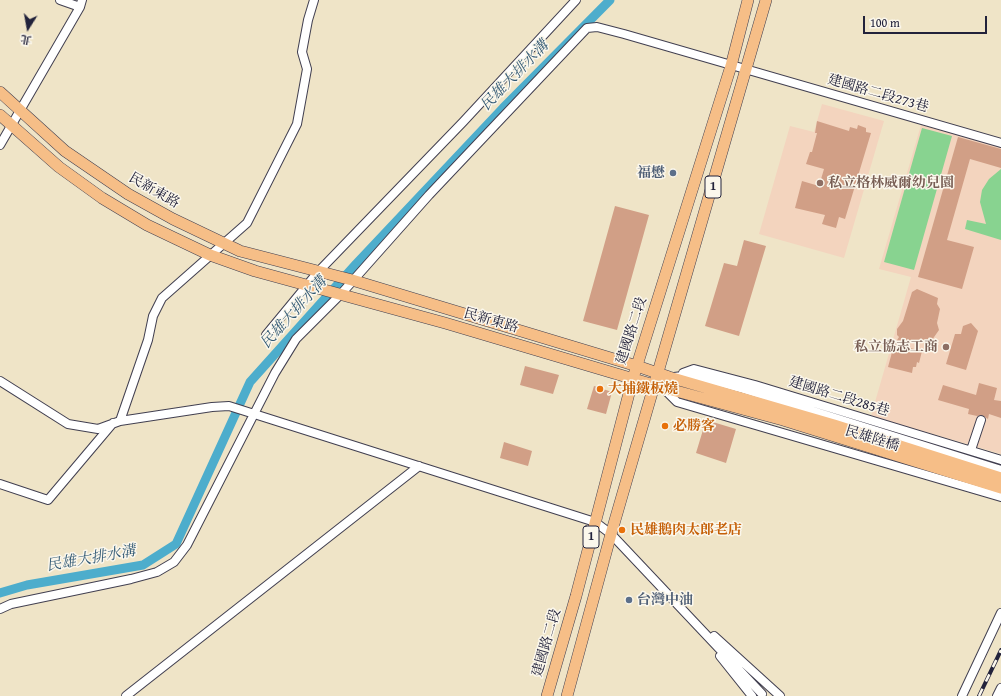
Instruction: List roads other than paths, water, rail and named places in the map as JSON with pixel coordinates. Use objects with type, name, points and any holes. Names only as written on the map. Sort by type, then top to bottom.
[{"type":"main road","name":"建國路二段","points":[[547,696],[633,378],[731,66],[748,0]]},
{"type":"main road","name":"1","points":[[567,696],[611,534],[658,386],[664,375],[766,0]]},
{"type":"main road","name":"民新東路","points":[[0,92],[65,151],[128,194],[172,219],[240,251],[352,280],[638,366],[739,402]]},
{"type":"main road","points":[[0,115],[59,167],[102,198],[147,225],[210,255],[255,271],[307,285]]},
{"type":"main road","name":"民新東路","points":[[307,285],[658,386],[739,402]]},
{"type":"main road","name":"民雄陸橋","points":[[739,402],[1001,478]]},
{"type":"main road","name":"民雄陸橋","points":[[739,402],[783,420],[1001,488]]},
{"type":"street","points":[[0,145],[81,4],[60,0]]},
{"type":"street","points":[[0,484],[48,500],[117,422],[144,353],[153,316],[162,298],[247,223],[297,124],[307,69],[302,52],[308,20],[314,0]]},
{"type":"street","points":[[266,334],[318,272],[463,122],[576,0]]},
{"type":"street","name":"建國路二段273巷","points":[[352,280],[429,195],[587,28],[597,27],[617,32],[1001,143]]},
{"type":"street","points":[[0,609],[10,604],[131,579],[157,572],[174,562],[187,545],[275,373],[296,339],[341,294],[352,280]]},
{"type":"street","name":"建國路二段285巷","points":[[664,375],[694,369],[755,385],[1001,460]]},
{"type":"street","points":[[0,381],[68,424],[98,429],[117,422],[212,407],[230,406],[595,522],[611,534],[762,694]]},
{"type":"street","points":[[658,386],[677,402],[1001,497]]},
{"type":"street","name":"民雄陸橋","points":[[739,402],[1001,470]]},
{"type":"street","name":"民雄陸橋","points":[[739,402],[1001,493]]},
{"type":"street","points":[[971,450],[981,420]]},
{"type":"street","points":[[126,696],[419,466]]},
{"type":"street","points":[[680,607],[752,696]]},
{"type":"street","points":[[680,607],[780,696]]},
{"type":"street","points":[[962,696],[1001,613]]},
{"type":"street","points":[[997,696],[1001,688]]},
{"type":"waterway","name":"民雄大排水溝","points":[[0,593],[27,585],[143,565],[176,544],[250,382],[356,264],[503,108],[610,0]]},
{"type":"railway","points":[[979,696],[1001,650]]},
{"type":"place","name":"福懋","points":[[673,173]]},
{"type":"place","name":"私立格林威爾幼兒園","points":[[820,183]]},
{"type":"place","name":"私立協志工商","points":[[946,347]]},
{"type":"place","name":"大埔鐵板燒","points":[[600,389]]},
{"type":"place","name":"必勝客","points":[[665,426]]},
{"type":"place","name":"民雄鵝肉太郎老店","points":[[622,530]]},
{"type":"place","name":"台灣中油","points":[[629,600]]}]
